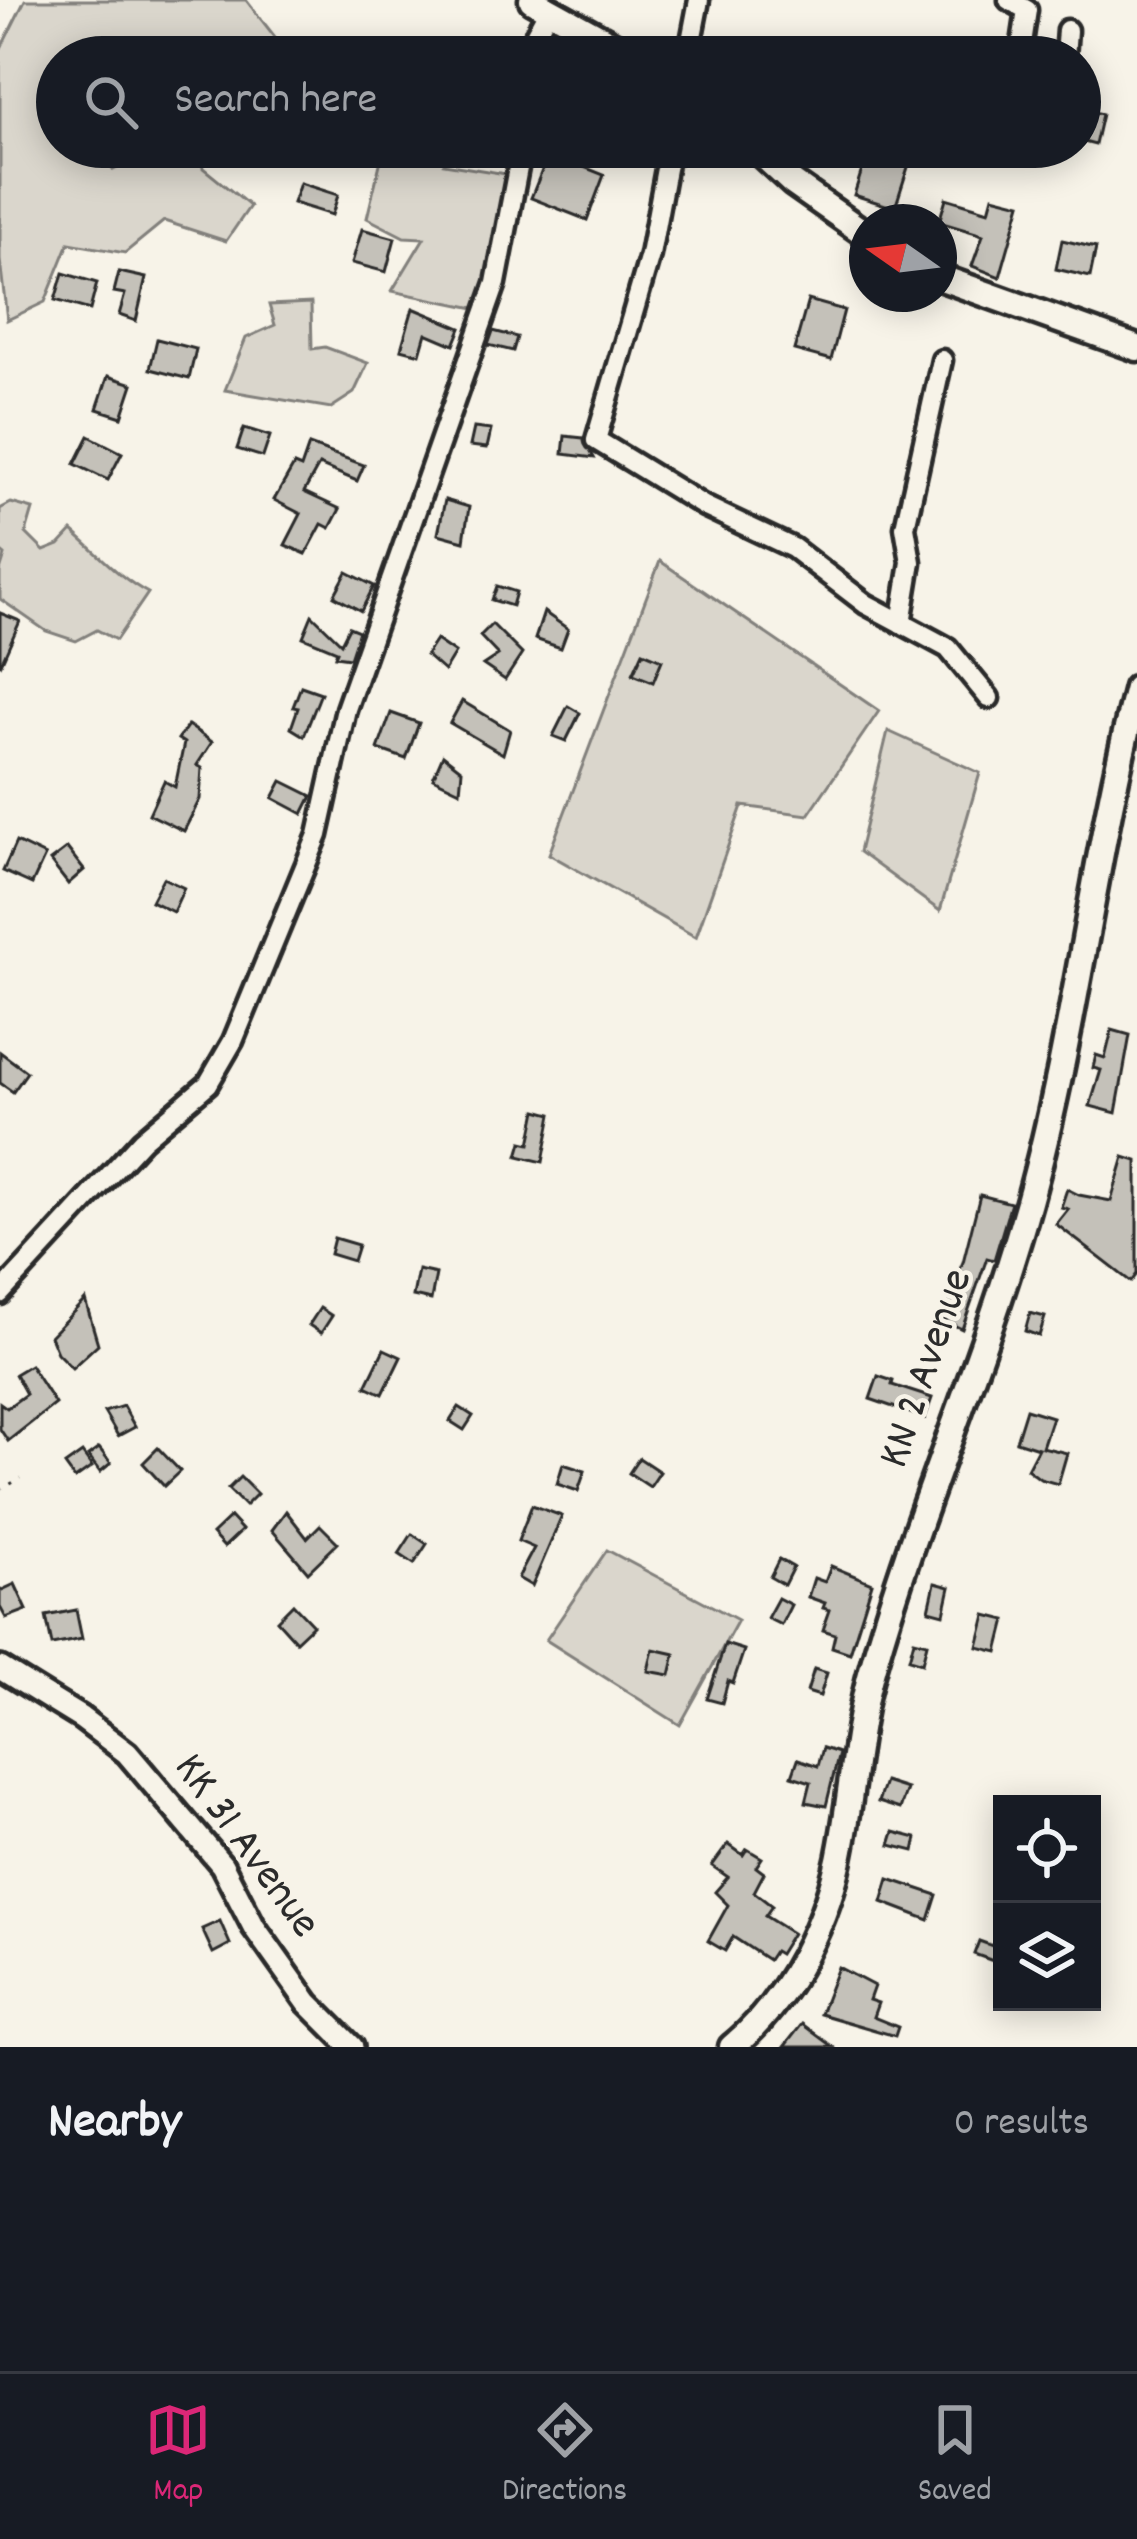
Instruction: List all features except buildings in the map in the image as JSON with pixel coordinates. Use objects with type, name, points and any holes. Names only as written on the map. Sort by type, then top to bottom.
[{"type":"main road","points":[[540,5],[597,36]]},
{"type":"main road","points":[[777,168],[849,223]]},
{"type":"main road","points":[[957,283],[1137,348]]},
{"type":"main road","name":"KN 2 Avenue","points":[[732,2047],[750,2032],[797,1972],[825,1906],[842,1846],[851,1759],[871,1671],[1028,1204],[1055,1097],[1120,754],[1137,688]]},
{"type":"street","points":[[692,36],[699,0]]},
{"type":"street","points":[[1009,0],[1027,10],[1023,36]]},
{"type":"street","points":[[536,36],[540,5]]},
{"type":"street","points":[[1067,30],[1067,36]]},
{"type":"street","points":[[0,1294],[142,1140],[208,1084],[233,1041],[318,836],[346,709],[496,284],[518,168]]},
{"type":"street","points":[[666,168],[650,255],[596,440],[704,506],[793,548],[866,604],[948,648],[989,698]]},
{"type":"street","points":[[901,623],[911,562],[905,527],[941,360]]},
{"type":"street","name":"KK 31 Avenue","points":[[0,1668],[128,1753],[222,1865],[254,1928],[308,2002],[352,2047]]},
{"type":"path","points":[[0,1490],[21,1478]]},
{"type":"shaded area","points":[[25,0],[246,0],[274,36],[36,36],[36,168],[203,168],[250,206],[226,241],[164,221],[125,253],[69,243],[45,302],[7,320],[0,260],[0,50]]},
{"type":"shaded area","points":[[379,168],[469,168],[512,175],[491,281],[475,308],[392,291],[424,238],[404,237],[367,218]]},
{"type":"shaded area","points":[[311,303],[312,349],[325,347],[368,363],[354,393],[331,408],[225,390],[246,338],[275,325],[269,305]]},
{"type":"shaded area","points":[[11,503],[33,509],[26,533],[44,551],[59,545],[72,531],[148,593],[116,640],[97,630],[76,641],[46,631],[0,599],[5,555],[0,551],[0,509]]},
{"type":"shaded area","points":[[660,561],[879,711],[808,815],[742,806],[696,937],[549,854]]},
{"type":"shaded area","points":[[888,731],[980,773],[940,911],[859,852]]},
{"type":"shaded area","points":[[607,1550],[738,1620],[680,1725],[546,1640]]}]
